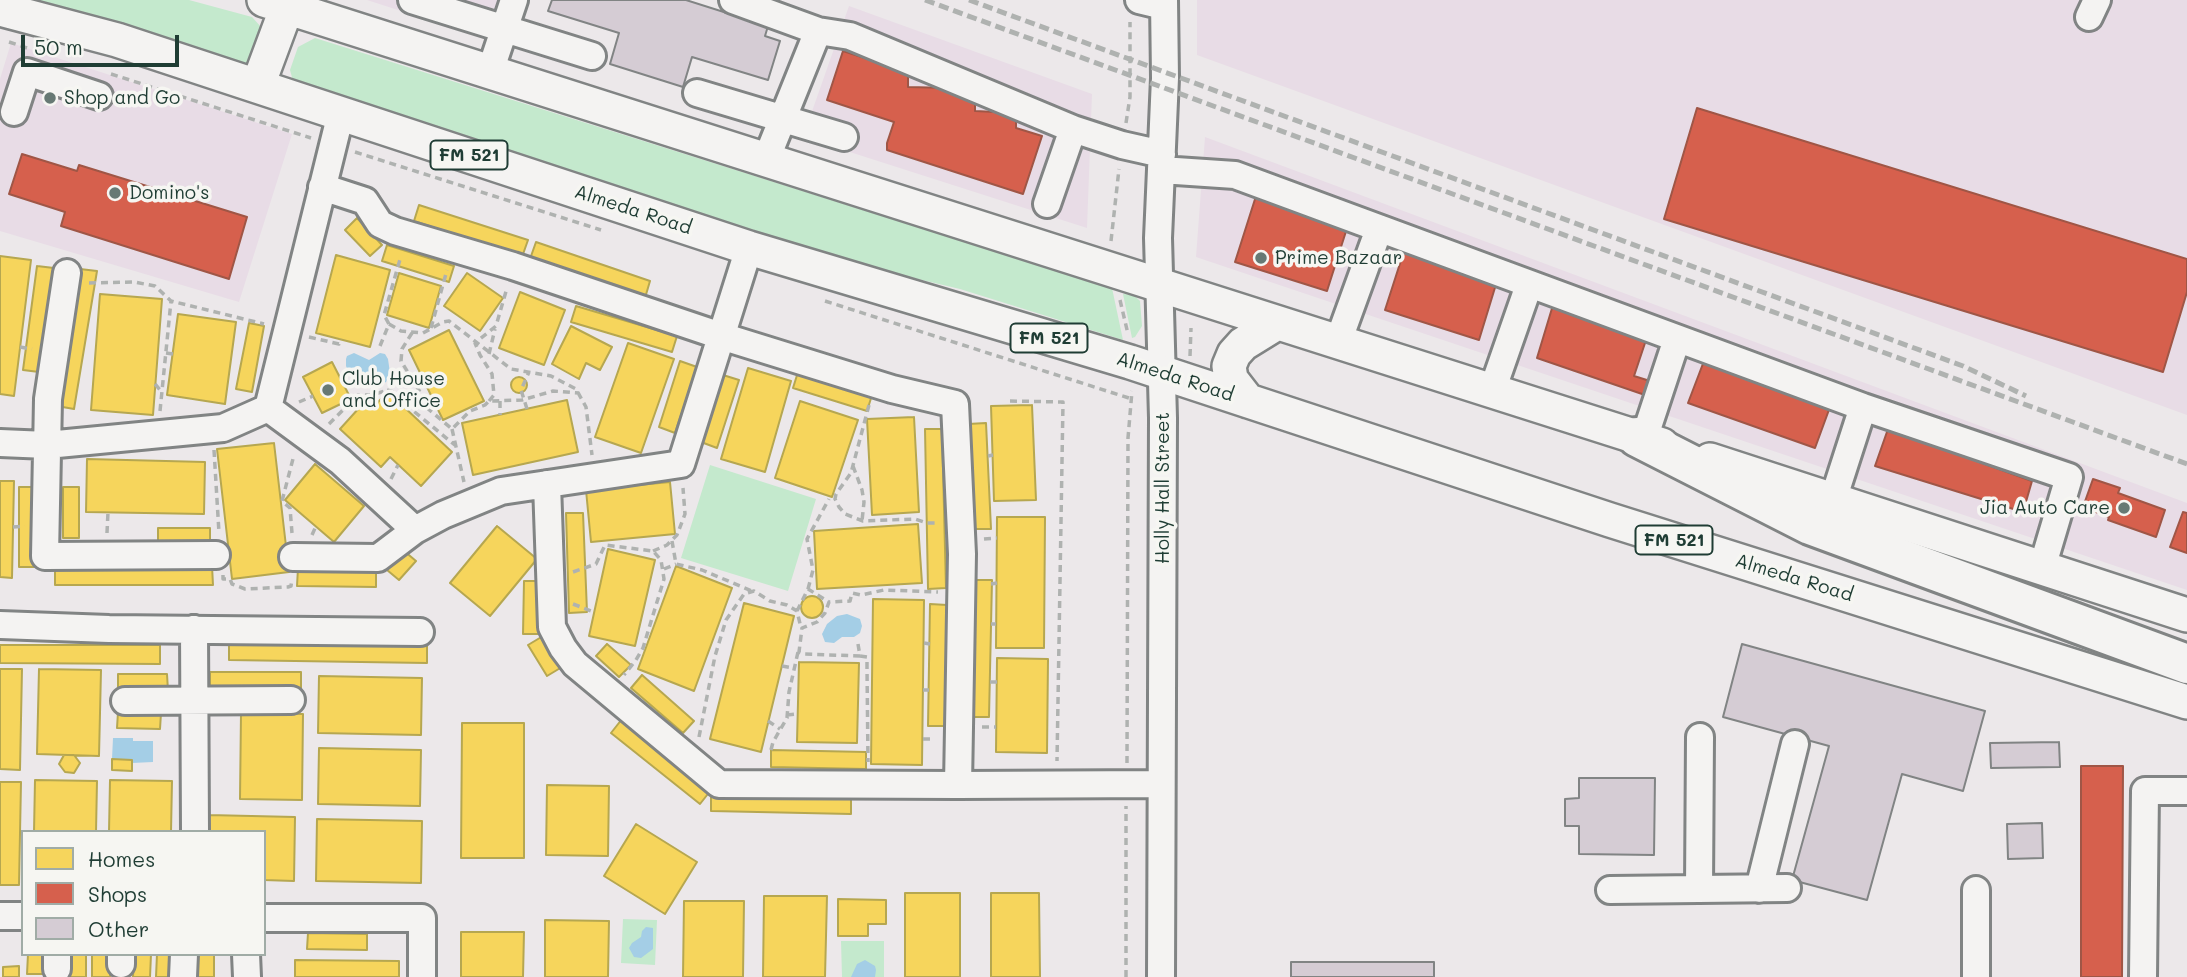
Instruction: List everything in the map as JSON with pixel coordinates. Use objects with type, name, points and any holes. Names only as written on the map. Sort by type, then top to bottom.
[{"type":"highway","points":[[1640,438],[1810,525],[2187,664]]},
{"type":"main road","points":[[258,85],[276,4],[2187,615]]},
{"type":"main road","name":"Almeda Road","points":[[1,8],[117,40],[258,85],[749,248],[1176,367],[1248,401],[1611,520],[2187,702]]},
{"type":"main road","points":[[1248,401],[1231,379],[1229,366],[1234,354],[1243,344],[1277,323]]},
{"type":"street","points":[[412,0],[592,56]]},
{"type":"street","points":[[490,72],[514,0]]},
{"type":"street","points":[[733,0],[818,31],[850,36],[1073,129],[1162,162],[1235,175],[1863,407],[2069,477],[2042,568]]},
{"type":"street","points":[[1139,0],[1164,3]]},
{"type":"street","name":"Holly Hall Street","points":[[1161,977],[1161,784],[1176,367],[1160,285],[1158,237],[1165,78],[1164,3]]},
{"type":"street","points":[[766,160],[818,31]]},
{"type":"street","points":[[14,112],[27,72],[103,85]]},
{"type":"street","points":[[697,93],[844,137]]},
{"type":"street","points":[[268,408],[341,113]]},
{"type":"street","points":[[1047,204],[1073,129]]},
{"type":"street","points":[[322,187],[366,201],[380,224],[407,234],[874,384],[956,404],[962,555],[958,785]]},
{"type":"street","points":[[1338,342],[1379,229]]},
{"type":"street","points":[[293,556],[378,558],[415,530],[501,491],[681,464],[749,248]]},
{"type":"street","points":[[66,278],[48,399],[46,556],[218,556]]},
{"type":"street","points":[[1492,391],[1530,285]]},
{"type":"street","points":[[1640,438],[1677,339]]},
{"type":"street","points":[[1833,500],[1863,407]]},
{"type":"street","points":[[0,443],[47,445],[223,428],[268,408]]},
{"type":"street","points":[[268,408],[340,461],[415,530]]},
{"type":"street","points":[[547,484],[552,627],[563,648],[575,664],[719,784],[1161,784]]},
{"type":"street","points":[[0,625],[421,632]]},
{"type":"street","points":[[194,629],[195,830]]},
{"type":"street","points":[[125,701],[291,700]]},
{"type":"street","points":[[1699,889],[1700,737]]},
{"type":"street","points":[[1759,889],[1795,744]]},
{"type":"street","points":[[2143,977],[2145,791],[2187,791]]},
{"type":"street","points":[[1610,890],[1787,888]]},
{"type":"street","points":[[1976,890],[1976,977]]},
{"type":"street","points":[[0,916],[21,916]]},
{"type":"street","points":[[266,918],[422,918],[422,977]]},
{"type":"street","points":[[183,977],[184,956]]},
{"type":"street","points":[[246,956],[247,977]]},
{"type":"path","points":[[9,42],[33,50]]},
{"type":"path","name":"Almeda Road","points":[[103,85],[332,144],[609,233]]},
{"type":"path","points":[[407,234],[384,314],[389,324],[401,331],[423,333],[449,321],[511,369],[551,376],[576,389],[586,407],[595,477]]},
{"type":"path","points":[[431,328],[453,248]]},
{"type":"path","points":[[489,354],[513,266]]},
{"type":"path","points":[[66,278],[134,282],[155,286],[171,301],[247,318],[339,344],[341,339]]},
{"type":"path","points":[[1118,291],[1129,339]]},
{"type":"path","name":"Almeda Road","points":[[819,299],[1132,399]]},
{"type":"path","points":[[159,434],[171,301]]},
{"type":"path","points":[[380,346],[389,324]]},
{"type":"path","points":[[475,343],[496,326]]},
{"type":"path","points":[[1176,367],[1191,328]]},
{"type":"path","points":[[412,333],[402,349],[401,361],[421,392],[426,407],[452,429],[471,503]]},
{"type":"path","points":[[452,429],[470,411],[485,405],[494,396],[492,374],[475,343]]},
{"type":"path","points":[[166,353],[173,354]]},
{"type":"path","points":[[527,409],[521,390],[529,372]]},
{"type":"path","points":[[155,384],[161,391]]},
{"type":"path","points":[[862,521],[864,502],[853,461],[874,384]]},
{"type":"path","points":[[213,429],[218,556],[223,579],[230,579],[232,584],[245,589],[291,586],[293,556],[290,508],[282,500],[306,436],[358,395],[372,396],[387,390],[397,393],[411,409],[456,446]]},
{"type":"path","points":[[489,401],[524,399],[553,391],[579,393]]},
{"type":"path","points":[[1126,977],[1128,439],[1132,391]]},
{"type":"path","points":[[500,401],[500,415]]},
{"type":"path","points":[[1010,401],[1063,402],[1057,784]]},
{"type":"path","points":[[846,458],[853,461]]},
{"type":"path","points":[[551,579],[596,564],[605,545],[653,551],[672,541],[685,514],[681,464]]},
{"type":"path","points":[[853,466],[835,499],[845,514],[862,521],[915,519],[926,523],[959,523]]},
{"type":"path","points":[[771,750],[787,715],[789,692],[799,652],[801,630],[797,611],[808,589],[813,570],[807,539],[829,499]]},
{"type":"path","points":[[672,541],[676,564]]},
{"type":"path","points":[[610,693],[643,648],[664,579],[661,560],[653,551]]},
{"type":"path","points":[[663,569],[676,564],[702,570],[797,611]]},
{"type":"path","points":[[808,589],[830,601],[850,601],[852,593],[861,595],[884,590],[961,592]]},
{"type":"path","points":[[693,763],[715,656],[726,621],[744,594],[754,591]]},
{"type":"path","points":[[801,630],[817,622],[830,601]]},
{"type":"path","points":[[858,644],[860,656]]},
{"type":"path","points":[[799,652],[867,657],[868,768]]},
{"type":"path","points":[[782,666],[794,669]]},
{"type":"path","points":[[990,682],[997,682]]},
{"type":"path","points":[[787,715],[798,714]]},
{"type":"path","points":[[768,721],[780,729]]},
{"type":"shaded area","points":[[367,0],[501,0],[488,39]]},
{"type":"shaded area","points":[[1197,0],[2187,0],[2187,415],[1197,55]]},
{"type":"shaded area","points":[[849,6],[1092,94],[1087,228],[803,137]]},
{"type":"shaded area","points":[[11,43],[292,134],[239,302],[0,231],[0,79]]},
{"type":"shaded area","points":[[1205,137],[2187,503],[2187,590],[1196,257]]},
{"type":"green space","points":[[25,0],[189,0],[252,17],[262,28],[249,62],[230,69]]},
{"type":"green space","points":[[315,38],[1112,288],[1123,340],[960,289],[849,265],[293,81],[290,70],[298,47]]},
{"type":"green space","points":[[1123,294],[1134,295],[1140,301],[1142,326],[1132,338]]},
{"type":"green space","points":[[710,465],[816,499],[788,591],[681,558]]},
{"type":"green space","points":[[623,919],[657,920],[655,965],[621,963]]},
{"type":"green space","points":[[841,941],[884,941],[884,977],[842,977]]},
{"type":"water","points":[[354,353],[369,360],[380,353],[385,354],[390,373],[386,382],[377,386],[365,376],[353,376],[349,373],[346,359]]},
{"type":"water","points":[[847,614],[860,619],[860,633],[854,637],[842,637],[834,643],[825,642],[822,634],[827,624],[837,616]]},
{"type":"water","points":[[113,738],[153,741],[153,762],[132,763],[132,760],[112,759]]},
{"type":"water","points":[[646,927],[653,928],[653,949],[641,958],[634,957],[629,948],[641,937]]},
{"type":"water","points":[[865,960],[875,966],[875,977],[851,977],[857,964]]},
{"type":"building: Homes","points":[[419,205],[528,240],[522,257],[414,221]]},
{"type":"building: Homes","points":[[357,218],[382,245],[370,256],[345,230]]},
{"type":"building: Homes","points":[[536,242],[650,281],[645,298],[530,259]]},
{"type":"building: Homes","points":[[387,245],[454,266],[449,282],[382,261]]},
{"type":"building: Homes","points":[[336,255],[390,270],[370,347],[316,333]]},
{"type":"building: Homes","points":[[0,256],[31,260],[14,396],[0,394]]},
{"type":"building: Homes","points":[[37,266],[54,268],[39,372],[23,370]]},
{"type":"building: Homes","points":[[80,269],[97,271],[74,409],[57,406]]},
{"type":"building: Homes","points":[[399,273],[441,286],[429,328],[387,315]]},
{"type":"building: Homes","points":[[467,273],[503,298],[480,331],[444,306]]},
{"type":"building: Homes","points":[[520,292],[565,310],[544,365],[499,348]]},
{"type":"building: Homes","points":[[100,294],[162,299],[153,415],[91,410]]},
{"type":"building: Homes","points":[[576,306],[677,336],[672,352],[571,322]]},
{"type":"building: Homes","points":[[178,314],[236,322],[225,404],[167,395]]},
{"type":"building: Homes","points":[[249,323],[264,326],[252,392],[236,389]]},
{"type":"building: Homes","points":[[571,326],[612,347],[600,370],[586,363],[579,379],[552,364]]},
{"type":"building: Homes","points":[[449,330],[484,401],[443,420],[409,350]]},
{"type":"building: Homes","points":[[628,343],[674,359],[641,453],[595,437]]},
{"type":"building: Homes","points":[[680,361],[697,367],[675,433],[659,427]]},
{"type":"building: Homes","name":"Club House and Office","points":[[332,362],[351,399],[322,413],[303,377]]},
{"type":"building: Homes","points":[[748,368],[791,381],[765,472],[721,459]]},
{"type":"building: Homes","points":[[798,372],[872,395],[867,411],[793,388]]},
{"type":"building: Homes","points":[[723,375],[739,380],[717,448],[701,442]]},
{"type":"building: Homes","points":[[516,377],[522,377],[527,385],[525,391],[516,393],[511,388],[511,382]]},
{"type":"building: Homes","points":[[388,392],[452,452],[421,486],[390,457],[381,467],[340,429],[369,397],[376,404]]},
{"type":"building: Homes","points":[[567,400],[578,452],[473,475],[462,423]]},
{"type":"building: Homes","points":[[800,401],[858,420],[832,497],[775,478]]},
{"type":"building: Homes","points":[[1032,405],[1036,500],[994,501],[991,406]]},
{"type":"building: Homes","points":[[914,417],[919,512],[872,515],[867,419]]},
{"type":"building: Homes","points":[[986,423],[991,529],[972,529],[968,424]]},
{"type":"building: Homes","points":[[925,429],[942,429],[946,588],[928,589]]},
{"type":"building: Homes","points":[[274,443],[289,572],[232,579],[217,449]]},
{"type":"building: Homes","points":[[87,459],[205,462],[204,514],[86,512]]},
{"type":"building: Homes","points":[[315,464],[364,506],[334,542],[285,500]]},
{"type":"building: Homes","points":[[0,481],[14,481],[12,578],[0,577]]},
{"type":"building: Homes","points":[[670,482],[675,534],[591,542],[586,490]]},
{"type":"building: Homes","points":[[19,487],[38,487],[38,567],[19,567]]},
{"type":"building: Homes","points":[[63,487],[79,487],[79,538],[63,538]]},
{"type":"building: Homes","points":[[566,513],[583,513],[587,612],[569,613]]},
{"type":"building: Homes","points":[[997,517],[1045,517],[1044,648],[996,648]]},
{"type":"building: Homes","points":[[918,524],[922,583],[817,589],[814,531]]},
{"type":"building: Homes","points":[[497,526],[537,559],[490,616],[450,583]]},
{"type":"building: Homes","points":[[158,528],[210,528],[210,544],[158,544]]},
{"type":"building: Homes","points":[[608,549],[655,560],[635,646],[589,636]]},
{"type":"building: Homes","points":[[403,550],[416,561],[399,580],[387,570]]},
{"type":"building: Homes","points":[[212,566],[213,585],[55,585],[55,567]]},
{"type":"building: Homes","points":[[676,566],[732,588],[694,691],[638,669]]},
{"type":"building: Homes","points":[[298,568],[376,569],[376,587],[297,586]]},
{"type":"building: Homes","points":[[973,580],[992,580],[989,717],[972,717]]},
{"type":"building: Homes","points":[[524,581],[541,581],[540,634],[523,634]]},
{"type":"building: Homes","points":[[812,596],[820,599],[823,607],[820,615],[812,618],[804,615],[801,607],[804,599]]},
{"type":"building: Homes","points":[[873,599],[924,600],[922,765],[871,764]]},
{"type":"building: Homes","points":[[744,603],[794,616],[761,752],[710,739]]},
{"type":"building: Homes","points":[[930,604],[947,605],[946,726],[928,726]]},
{"type":"building: Homes","points":[[543,636],[562,667],[547,676],[528,645]]},
{"type":"building: Homes","points":[[229,643],[427,646],[427,663],[229,660]]},
{"type":"building: Homes","points":[[607,644],[631,665],[619,677],[596,656]]},
{"type":"building: Homes","points":[[0,645],[160,645],[160,664],[0,663]]},
{"type":"building: Homes","points":[[997,658],[1048,659],[1047,753],[996,752]]},
{"type":"building: Homes","points":[[799,662],[859,663],[857,743],[797,742]]},
{"type":"building: Homes","points":[[0,669],[22,669],[20,770],[0,769]]},
{"type":"building: Homes","points":[[39,669],[101,670],[99,756],[37,754]]},
{"type":"building: Homes","points":[[210,672],[301,672],[301,691],[210,691]]},
{"type":"building: Homes","points":[[118,674],[167,674],[168,691],[118,692]]},
{"type":"building: Homes","points":[[642,675],[694,721],[683,733],[631,688]]},
{"type":"building: Homes","points":[[319,676],[422,678],[421,735],[318,733]]},
{"type":"building: Homes","points":[[118,712],[161,713],[160,729],[117,728]]},
{"type":"building: Homes","points":[[241,713],[303,714],[302,800],[240,799]]},
{"type":"building: Homes","points":[[622,719],[711,790],[700,804],[611,733]]},
{"type":"building: Homes","points":[[462,723],[524,723],[524,858],[461,858]]},
{"type":"building: Homes","points":[[319,748],[421,750],[420,806],[318,804]]},
{"type":"building: Homes","points":[[771,750],[866,752],[866,769],[771,767]]},
{"type":"building: Homes","points":[[64,755],[74,755],[80,763],[74,773],[65,772],[59,764]]},
{"type":"building: Homes","points":[[112,759],[132,760],[132,771],[112,770]]},
{"type":"building: Homes","points":[[35,780],[97,781],[96,830],[34,830]]},
{"type":"building: Homes","points":[[110,780],[172,781],[171,830],[109,830]]},
{"type":"building: Homes","points":[[0,782],[21,782],[19,885],[0,885]]},
{"type":"building: Homes","points":[[547,785],[609,786],[608,856],[546,855]]},
{"type":"building: Homes","points":[[711,793],[851,796],[851,814],[711,811]]},
{"type":"building: Homes","points":[[208,815],[295,817],[294,881],[266,880],[266,830],[207,830]]},
{"type":"building: Homes","points":[[317,819],[422,821],[421,883],[316,881]]},
{"type":"building: Homes","points":[[636,824],[697,862],[665,914],[604,876]]},
{"type":"building: Homes","points":[[905,893],[960,893],[960,977],[905,977]]},
{"type":"building: Homes","points":[[991,893],[1039,893],[1040,977],[991,977]]},
{"type":"building: Homes","points":[[764,896],[827,896],[825,977],[763,977]]},
{"type":"building: Homes","points":[[838,899],[886,900],[886,924],[868,924],[868,936],[838,936]]},
{"type":"building: Homes","points":[[684,901],[744,901],[743,977],[683,977]]},
{"type":"building: Homes","points":[[545,920],[609,921],[608,977],[545,977]]},
{"type":"building: Homes","points":[[461,932],[524,932],[523,977],[461,977]]},
{"type":"building: Homes","points":[[308,933],[367,934],[367,950],[307,949]]},
{"type":"building: Homes","points":[[28,956],[46,956],[46,974],[27,974]]},
{"type":"building: Homes","points":[[66,956],[86,956],[86,977],[66,977]]},
{"type":"building: Homes","points":[[92,956],[111,956],[110,977],[92,977]]},
{"type":"building: Homes","points":[[134,956],[151,956],[150,977],[133,977]]},
{"type":"building: Homes","points":[[157,956],[175,956],[175,977],[156,977]]},
{"type":"building: Homes","points":[[196,956],[214,956],[214,977],[196,977]]},
{"type":"building: Homes","points":[[295,960],[399,961],[399,977],[295,977]]},
{"type":"building: Homes","points":[[19,966],[19,977],[3,977],[3,967]]},
{"type":"building: Shops","points":[[843,51],[908,72],[908,87],[950,88],[975,97],[975,111],[1016,113],[1016,128],[1042,136],[1023,194],[887,150],[894,122],[827,100]]},
{"type":"building: Shops","points":[[1697,108],[2187,259],[2187,292],[2163,372],[1664,219]]},
{"type":"building: Shops","points":[[22,154],[77,171],[79,165],[247,217],[229,279],[61,226],[65,212],[9,194]]},
{"type":"building: Shops","points":[[1256,196],[1348,225],[1327,291],[1235,262]]},
{"type":"building: Shops","points":[[1404,251],[1497,281],[1479,340],[1385,310]]},
{"type":"building: Shops","points":[[1553,305],[1647,337],[1634,376],[1650,381],[1645,395],[1537,358]]},
{"type":"building: Shops","points":[[1704,361],[1830,407],[1815,448],[1688,403]]},
{"type":"building: Shops","points":[[1888,429],[2032,481],[2023,512],[1875,466]]},
{"type":"building: Shops","name":"Jia Auto Care","points":[[2093,479],[2120,488],[2118,493],[2165,510],[2156,537],[2108,520],[2109,517],[2083,507]]},
{"type":"building: Shops","points":[[2183,512],[2187,513],[2187,553],[2170,547]]},
{"type":"building: Shops","points":[[2081,766],[2123,766],[2122,977],[2081,977]]},
{"type":"building: Other","points":[[552,0],[686,0],[768,26],[765,36],[780,41],[768,80],[692,57],[683,87],[610,64],[619,33],[548,11]]},
{"type":"building: Other","points":[[1742,644],[1985,711],[1963,791],[1902,774],[1867,900],[1792,880],[1829,746],[1723,717]]},
{"type":"building: Other","points":[[2059,742],[2060,767],[1991,768],[1990,743]]},
{"type":"building: Other","points":[[1579,778],[1655,778],[1654,855],[1579,854],[1579,826],[1565,826],[1565,799],[1579,798]]},
{"type":"building: Other","points":[[2042,823],[2043,858],[2008,859],[2007,824]]},
{"type":"building: Other","points":[[1291,962],[1434,962],[1434,977],[1291,977]]},
{"type":"railway","points":[[925,0],[2187,464]]},
{"type":"railway","points":[[969,0],[1963,366],[2026,396]]},
{"type":"place","name":"Shop and Go","points":[[50,98]]},
{"type":"place","name":"Domino's","points":[[115,193]]},
{"type":"place","name":"Prime Bazaar","points":[[1261,258]]},
{"type":"place","name":"Club House and Office","points":[[328,390]]},
{"type":"place","name":"Jia Auto Care","points":[[2124,508]]}]
